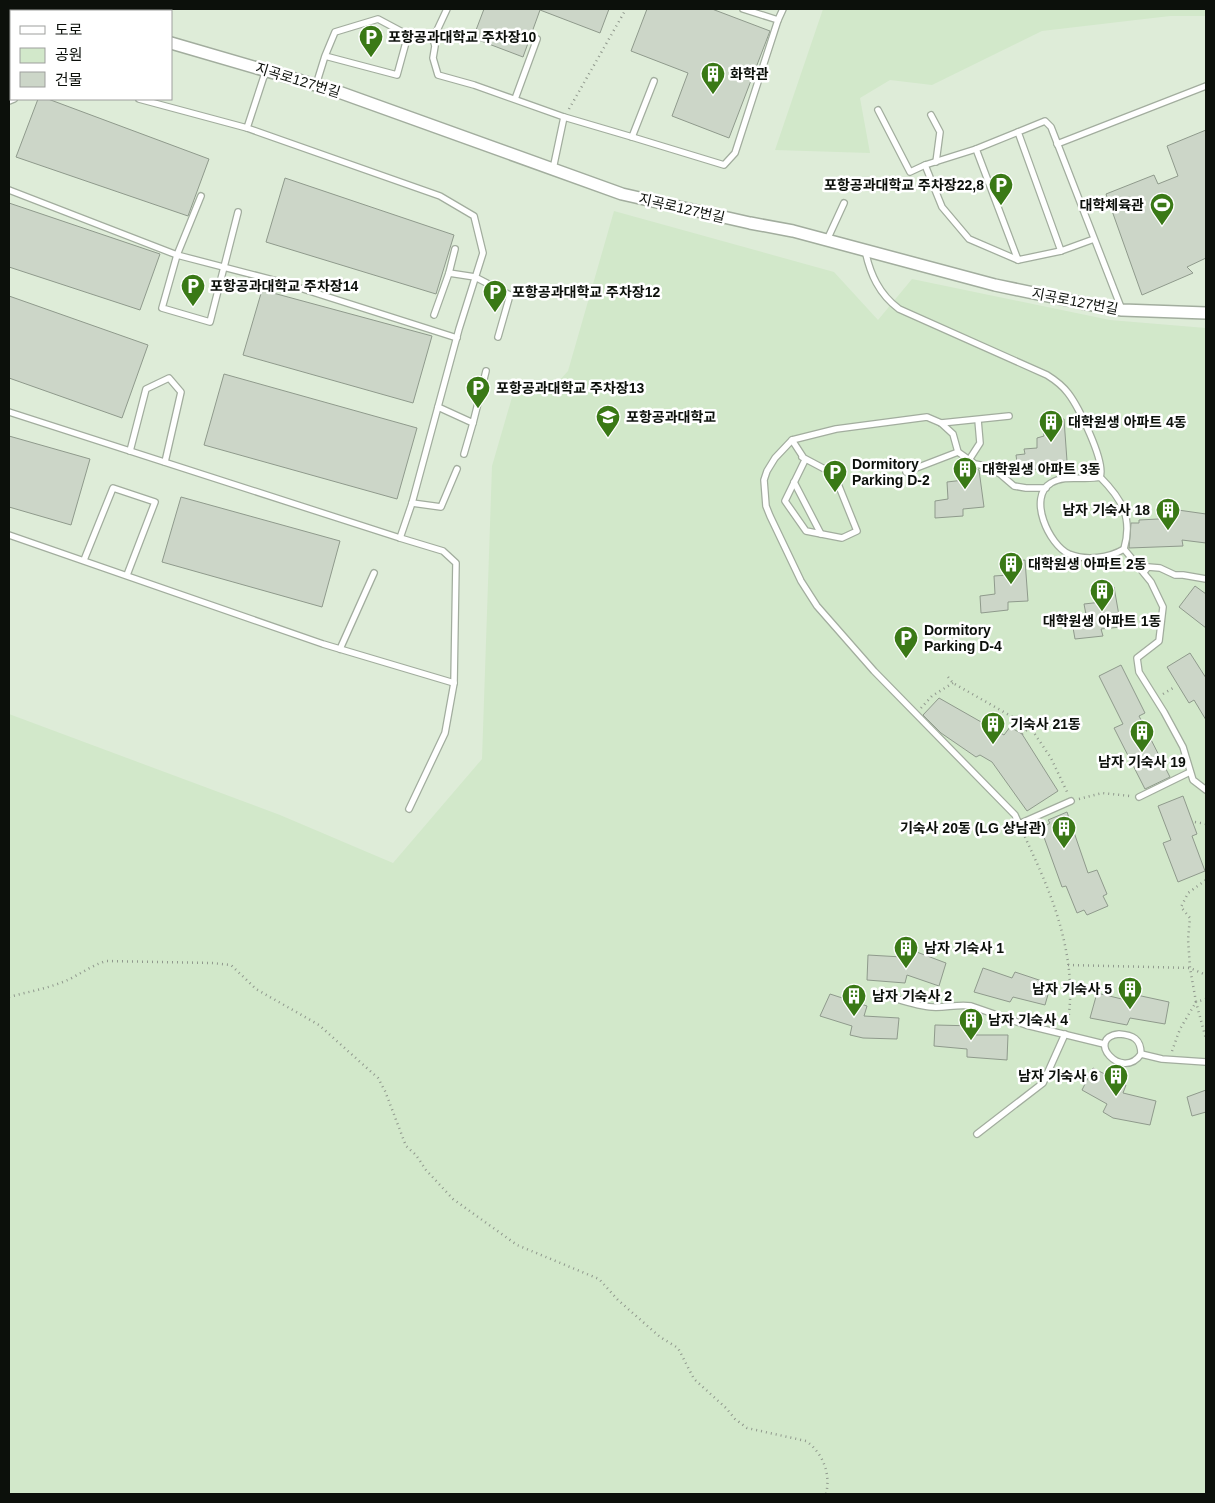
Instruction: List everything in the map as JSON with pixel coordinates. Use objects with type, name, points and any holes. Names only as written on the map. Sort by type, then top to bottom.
[{"type":"street","name":"지곡로127번길","points":[[172,43],[316,85],[622,194],[792,231],[995,285],[1122,310],[1206,314]]},
{"type":"lane","points":[[447,9],[433,39],[435,46],[433,58],[438,75],[724,165],[735,153],[783,9]]},
{"type":"lane","points":[[743,9],[778,20]]},
{"type":"lane","points":[[316,85],[335,32],[378,19],[408,35],[433,39]]},
{"type":"lane","points":[[325,56],[397,75],[408,35]]},
{"type":"lane","points":[[515,99],[537,39]]},
{"type":"lane","points":[[247,128],[266,70]]},
{"type":"lane","points":[[632,137],[654,80]]},
{"type":"lane","points":[[1058,144],[1206,86]]},
{"type":"lane","points":[[143,100],[247,128],[440,196],[474,216],[483,253],[456,338],[412,503],[400,538]]},
{"type":"lane","points":[[878,110],[910,172],[925,165],[976,149],[1045,121],[1051,127],[1058,144],[1122,310]]},
{"type":"lane","points":[[931,115],[940,132],[936,162]]},
{"type":"lane","points":[[553,169],[564,116]]},
{"type":"lane","points":[[1018,132],[1061,251]]},
{"type":"lane","points":[[976,149],[1018,260]]},
{"type":"lane","points":[[925,165],[942,207],[969,239],[1018,260],[1061,251],[1094,239]]},
{"type":"lane","points":[[9,190],[177,255],[281,282],[456,338]]},
{"type":"lane","points":[[201,196],[177,255],[162,308],[210,322],[238,212]]},
{"type":"lane","points":[[827,240],[844,203]]},
{"type":"lane","points":[[434,315],[449,273],[455,248]]},
{"type":"lane","points":[[865,250],[869,270],[878,286],[892,304],[899,309],[1047,375],[1058,382],[1070,394],[1095,446],[1102,472],[1100,477]]},
{"type":"lane","points":[[449,273],[475,278],[510,295],[498,337]]},
{"type":"lane","points":[[464,454],[486,370]]},
{"type":"lane","points":[[130,451],[146,389],[169,378],[182,392],[165,462]]},
{"type":"lane","points":[[438,406],[473,423]]},
{"type":"lane","points":[[9,412],[443,551],[456,563],[454,683],[445,733],[409,809]]},
{"type":"lane","points":[[941,423],[1009,416]]},
{"type":"lane","points":[[1046,488],[1014,486],[1000,474],[986,466],[975,464],[958,452],[953,434],[941,423],[927,417],[836,429],[792,440],[775,458],[764,480],[766,506],[770,516],[801,581],[817,606],[874,671],[1016,815],[1019,824],[1071,801]]},
{"type":"lane","points":[[969,460],[980,443],[978,420]]},
{"type":"lane","points":[[792,440],[802,457],[805,460],[785,501],[806,531],[842,538],[857,531],[834,474],[802,457]]},
{"type":"lane","points":[[906,472],[958,452]]},
{"type":"lane","points":[[412,503],[441,507],[457,469]]},
{"type":"lane","points":[[1100,477],[1118,497],[1127,520],[1128,534],[1124,549],[1116,554],[1093,557],[1083,557],[1068,553],[1061,548],[1049,532],[1042,516],[1041,501],[1046,488],[1050,483],[1060,480],[1100,477]]},
{"type":"lane","points":[[794,482],[821,534]]},
{"type":"lane","points":[[84,560],[113,488],[155,502],[127,575]]},
{"type":"lane","points":[[9,535],[340,649],[454,683]]},
{"type":"lane","points":[[1124,549],[1151,582],[1163,608],[1158,641],[1137,658],[1140,672],[1176,732],[1183,747],[1193,780],[1206,790]]},
{"type":"lane","points":[[1144,572],[1148,567],[1153,566],[1175,575],[1206,579]]},
{"type":"lane","points":[[340,649],[374,573]]},
{"type":"lane","points":[[1139,797],[1190,772]]},
{"type":"lane","points":[[879,994],[930,1007],[946,1008],[963,1004],[1026,1024],[1104,1044]]},
{"type":"lane","points":[[977,1134],[1043,1083],[1065,1034]]},
{"type":"lane","points":[[1112,1034],[1132,1036],[1139,1042],[1141,1054],[1137,1060],[1131,1063],[1122,1062],[1113,1059],[1106,1052],[1104,1044],[1106,1039],[1112,1034]]},
{"type":"lane","points":[[1141,1054],[1169,1059],[1206,1062]]},
{"type":"path","points":[[564,116],[626,9]]},
{"type":"path","points":[[948,677],[953,683],[1030,727],[1051,758],[1071,801],[1102,793],[1139,797]]},
{"type":"path","points":[[915,714],[932,696],[953,683]]},
{"type":"path","points":[[1022,734],[1030,727]]},
{"type":"path","points":[[1195,822],[1206,824]]},
{"type":"path","points":[[1019,824],[1042,876],[1058,919],[1068,965],[1070,1013],[1065,1034]]},
{"type":"path","points":[[1206,880],[1188,893],[1181,907],[1190,918],[1188,939],[1190,968],[1196,1002],[1206,1039]]},
{"type":"path","points":[[9,997],[51,986],[106,961],[231,964],[256,989],[319,1025],[378,1078],[406,1146],[416,1155],[426,1170],[453,1199],[517,1245],[599,1279],[618,1300],[653,1331],[678,1348],[694,1379],[726,1408],[735,1419],[747,1428],[806,1442],[813,1446],[822,1458],[826,1472],[828,1483],[826,1494]]},
{"type":"path","points":[[1068,965],[1190,968],[1206,975]]},
{"type":"path","points":[[1169,1059],[1180,1029],[1196,1002],[1206,999]]},
{"type":"shaded area","name":"포항공과대학교","points":[[9,9],[1206,9],[1206,1494],[9,777]]},
{"type":"green space","points":[[823,9],[1206,9],[1206,16],[1170,16],[1042,31],[932,85],[890,80],[860,98],[870,153],[775,150]]},
{"type":"green space","points":[[614,211],[834,272],[878,320],[912,279],[1110,320],[1206,328],[1206,1494],[9,1494],[9,714],[280,815],[393,863],[482,759],[492,466],[517,380],[549,392],[568,371]]},
{"type":"building","points":[[484,9],[609,9],[600,33],[540,10],[523,57],[473,38]]},
{"type":"building","name":"화학관","points":[[647,9],[712,9],[770,31],[729,138],[672,116],[688,73],[631,51]]},
{"type":"building","points":[[38,100],[51,100],[209,159],[188,216],[16,157]]},
{"type":"building","name":"대학체육관","points":[[1206,130],[1206,258],[1187,267],[1193,273],[1142,295],[1106,194],[1154,175],[1158,184],[1178,176],[1167,146]]},
{"type":"building","points":[[285,178],[454,235],[436,294],[266,242]]},
{"type":"building","points":[[9,203],[160,254],[140,310],[9,267]]},
{"type":"building","points":[[262,290],[432,336],[413,403],[243,355]]},
{"type":"building","points":[[9,296],[148,345],[122,418],[9,378]]},
{"type":"building","points":[[224,374],[417,428],[397,499],[204,445]]},
{"type":"building","name":"대학원생 아파트 4동","points":[[1064,419],[1067,461],[1046,462],[1047,468],[1018,471],[1016,455],[1025,454],[1024,449],[1037,448],[1037,438],[1044,436],[1043,428],[1048,427],[1047,420]]},
{"type":"building","points":[[9,436],[90,459],[71,525],[9,507]]},
{"type":"building","name":"대학원생 아파트 3동","points":[[971,467],[979,470],[984,507],[963,509],[963,516],[935,518],[935,501],[948,499],[947,482],[964,480],[963,468]]},
{"type":"building","points":[[181,497],[340,541],[322,607],[162,562]]},
{"type":"building","name":"남자 기숙사 18","points":[[1178,510],[1206,514],[1206,543],[1182,540],[1183,546],[1129,548],[1131,523],[1139,523],[1139,520],[1177,518]]},
{"type":"building","name":"대학원생 아파트 2동","points":[[1025,560],[1028,601],[1008,602],[1008,610],[981,613],[980,596],[995,594],[994,576],[1008,575],[1006,562]]},
{"type":"building","points":[[1195,586],[1206,594],[1206,628],[1179,607]]},
{"type":"building","name":"대학원생 아파트 1동","points":[[1114,587],[1121,627],[1101,629],[1103,636],[1075,639],[1072,622],[1087,620],[1084,604],[1102,602],[1100,589]]},
{"type":"building","points":[[1190,653],[1206,678],[1206,720],[1194,700],[1189,703],[1167,667]]},
{"type":"building","points":[[1121,665],[1145,713],[1139,716],[1170,777],[1145,789],[1114,728],[1123,724],[1099,676]]},
{"type":"building","name":"기숙사 21동","points":[[939,698],[1004,735],[1010,727],[1022,734],[1058,791],[1027,811],[992,762],[980,755],[976,757],[941,733],[923,715]]},
{"type":"building","points":[[1183,796],[1197,834],[1192,836],[1205,871],[1178,882],[1163,843],[1171,840],[1158,806]]},
{"type":"building","name":"기숙사 20동 (LG 상남관)","points":[[1067,812],[1088,873],[1097,870],[1107,894],[1103,896],[1108,906],[1087,915],[1084,910],[1077,913],[1066,886],[1062,887],[1041,829],[1050,823],[1048,820]]},
{"type":"building","name":"남자 기숙사 1","points":[[914,951],[946,963],[939,986],[907,975],[905,983],[867,980],[868,955],[902,957],[903,952]]},
{"type":"building","points":[[983,968],[1012,978],[1015,972],[1051,984],[1045,1005],[1013,997],[1010,1002],[974,992]]},
{"type":"building","name":"남자 기숙사 5","points":[[1097,993],[1130,1001],[1132,994],[1169,1002],[1165,1024],[1130,1018],[1127,1025],[1090,1018]]},
{"type":"building","name":"남자 기숙사 2","points":[[830,994],[867,1006],[864,1016],[899,1018],[897,1039],[863,1038],[850,1035],[852,1026],[820,1016]]},
{"type":"building","name":"남자 기숙사 4","points":[[935,1025],[976,1026],[976,1035],[1008,1035],[1007,1060],[967,1057],[967,1049],[934,1046]]},
{"type":"building","name":"남자 기숙사 6","points":[[1093,1068],[1126,1085],[1123,1093],[1156,1101],[1150,1125],[1113,1118],[1103,1112],[1107,1104],[1082,1090]]},
{"type":"building","points":[[1206,1090],[1206,1112],[1192,1116],[1187,1097]]},
{"type":"place","name":"포항공과대학교 주차장10","points":[[371,58]]},
{"type":"place","name":"화학관","points":[[713,95]]},
{"type":"place","name":"포항공과대학교 주차장22,8","points":[[1001,206]]},
{"type":"place","name":"대학체육관","points":[[1162,226]]},
{"type":"place","name":"포항공과대학교 주차장14","points":[[193,307]]},
{"type":"place","name":"포항공과대학교 주차장12","points":[[495,313]]},
{"type":"place","name":"포항공과대학교 주차장13","points":[[478,409]]},
{"type":"place","name":"포항공과대학교","points":[[608,438]]},
{"type":"place","name":"대학원생 아파트 4동","points":[[1051,443]]},
{"type":"place","name":"대학원생 아파트 3동","points":[[965,490]]},
{"type":"place","name":"Dormitory Parking D-2","points":[[835,493]]},
{"type":"place","name":"남자 기숙사 18","points":[[1168,531]]},
{"type":"place","name":"대학원생 아파트 2동","points":[[1011,585]]},
{"type":"place","name":"대학원생 아파트 1동","points":[[1102,612]]},
{"type":"place","name":"Dormitory Parking D-4","points":[[906,659]]},
{"type":"place","name":"기숙사 21동","points":[[993,745]]},
{"type":"place","name":"남자 기숙사 19","points":[[1142,753]]},
{"type":"place","name":"기숙사 20동 (LG 상남관)","points":[[1064,849]]},
{"type":"place","name":"남자 기숙사 1","points":[[906,969]]},
{"type":"place","name":"남자 기숙사 5","points":[[1130,1010]]},
{"type":"place","name":"남자 기숙사 2","points":[[854,1017]]},
{"type":"place","name":"남자 기숙사 4","points":[[971,1041]]},
{"type":"place","name":"남자 기숙사 6","points":[[1116,1097]]}]
